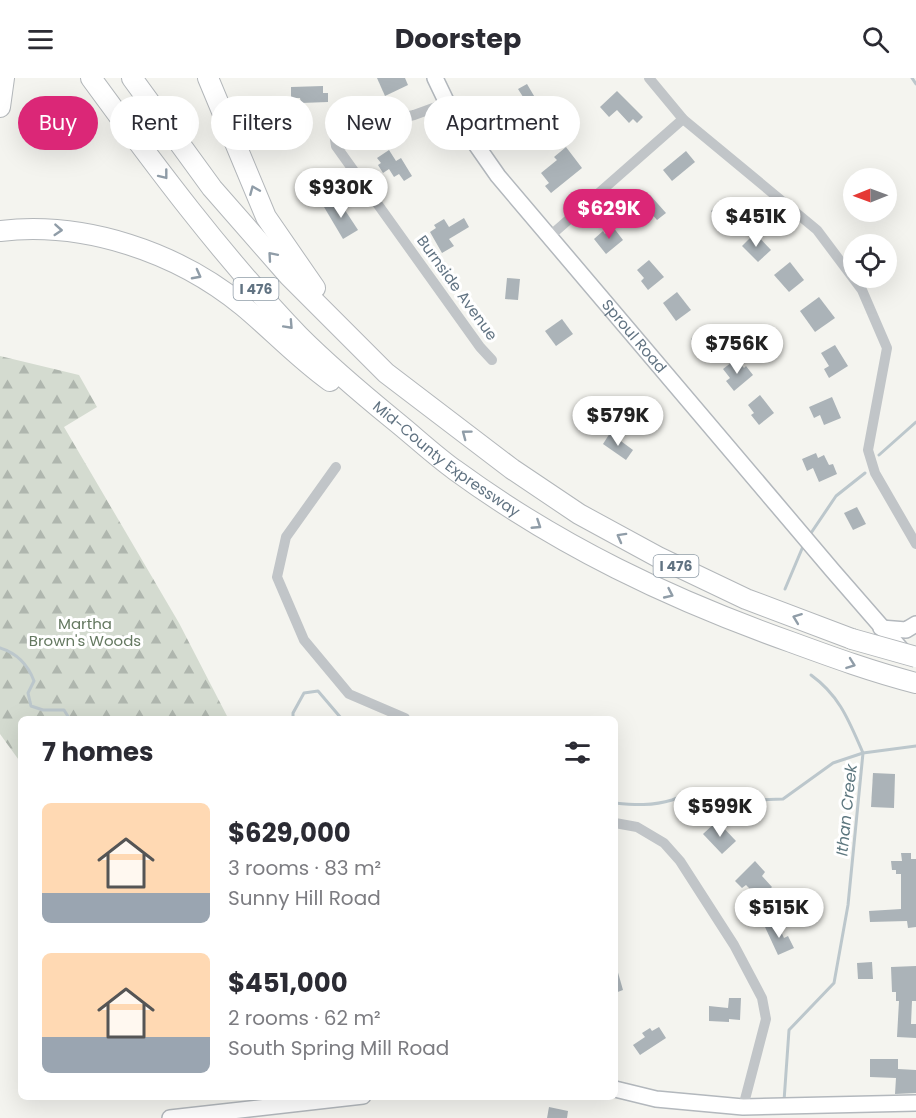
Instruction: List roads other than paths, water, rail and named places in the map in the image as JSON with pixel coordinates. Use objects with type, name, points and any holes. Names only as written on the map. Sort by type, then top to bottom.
[{"type":"highway","points":[[0,107],[4,78]]},
{"type":"highway","name":"Mid-County Expressway","points":[[91,78],[136,139],[264,298],[342,377],[454,469],[544,530],[673,597],[879,674],[916,683]]},
{"type":"highway","name":"Mid-County Expressway","points":[[132,78],[212,188],[289,276],[386,373],[512,469],[579,514],[658,557],[746,599],[852,639],[916,657]]},
{"type":"highway","points":[[208,78],[255,194],[274,231],[318,293],[386,373]]},
{"type":"highway","points":[[0,231],[55,230],[104,237],[146,252],[202,277],[242,305],[323,376],[454,469]]},
{"type":"main road","name":"Sproul Road","points":[[435,78],[444,96]]},
{"type":"main road","name":"Sproul Road","points":[[480,150],[498,176],[916,666]]},
{"type":"main road","points":[[882,628],[906,630],[916,624]]},
{"type":"main road","points":[[618,1090],[656,1100],[743,1107],[916,1104]]},
{"type":"main road","points":[[170,1118],[328,1100]]},
{"type":"street","points":[[648,78],[683,119],[817,230],[862,290],[887,348],[868,450],[875,473],[916,544]]},
{"type":"street","name":"Burnside Avenue","points":[[424,111],[334,133],[336,146],[480,347],[492,360]]},
{"type":"street","points":[[549,236],[683,119]]},
{"type":"street","points":[[336,466],[286,537],[277,577],[304,640],[350,694],[400,716]]},
{"type":"street","points":[[618,824],[637,827],[664,843],[680,861],[734,945],[762,998],[766,1019],[743,1107]]},
{"type":"waterway","points":[[912,78],[916,84]]},
{"type":"waterway","points":[[879,455],[916,422]]},
{"type":"waterway","points":[[809,536],[836,496],[865,473]]},
{"type":"waterway","points":[[785,589],[804,544]]},
{"type":"waterway","points":[[0,648],[16,656],[31,675],[34,681],[28,693],[31,706],[43,710],[64,710],[68,716]]},
{"type":"waterway","points":[[811,675],[837,700],[863,753]]},
{"type":"waterway","points":[[293,716],[304,693],[318,691],[339,716]]},
{"type":"waterway","points":[[618,803],[636,805],[658,803],[695,793],[699,793],[707,802],[783,799],[833,763],[863,753],[916,746]]},
{"type":"waterway","name":"Ithan Creek","points":[[784,1101],[789,1030],[834,983],[848,905],[863,753]]},
{"type":"park label","name":"Martha Brown's Woods","points":[[85,632]]}]
